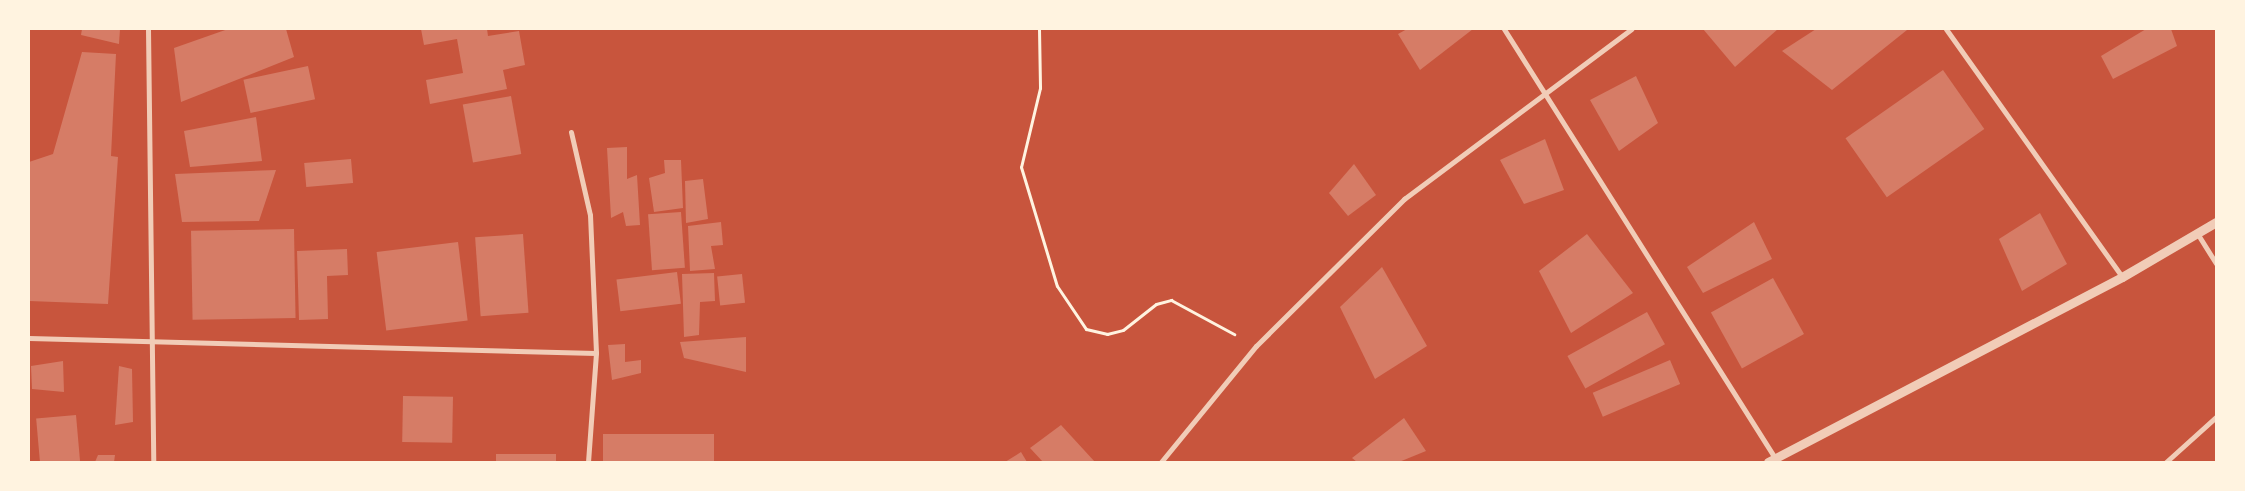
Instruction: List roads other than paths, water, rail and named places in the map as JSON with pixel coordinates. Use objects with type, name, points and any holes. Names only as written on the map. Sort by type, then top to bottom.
[{"type":"street","points":[[148,29],[153,462]]},
{"type":"street","points":[[1504,29],[1772,460],[2122,277],[2216,222]]},
{"type":"street","points":[[1161,462],[1256,346],[1404,199],[1546,95],[1631,29]]},
{"type":"street","points":[[1946,29],[2122,277]]},
{"type":"street","points":[[571,132],[590,215],[596,353],[588,462]]},
{"type":"street","points":[[2196,232],[2216,264]]},
{"type":"street","points":[[29,338],[153,344],[596,353]]},
{"type":"street","points":[[2166,462],[2216,418]]}]
